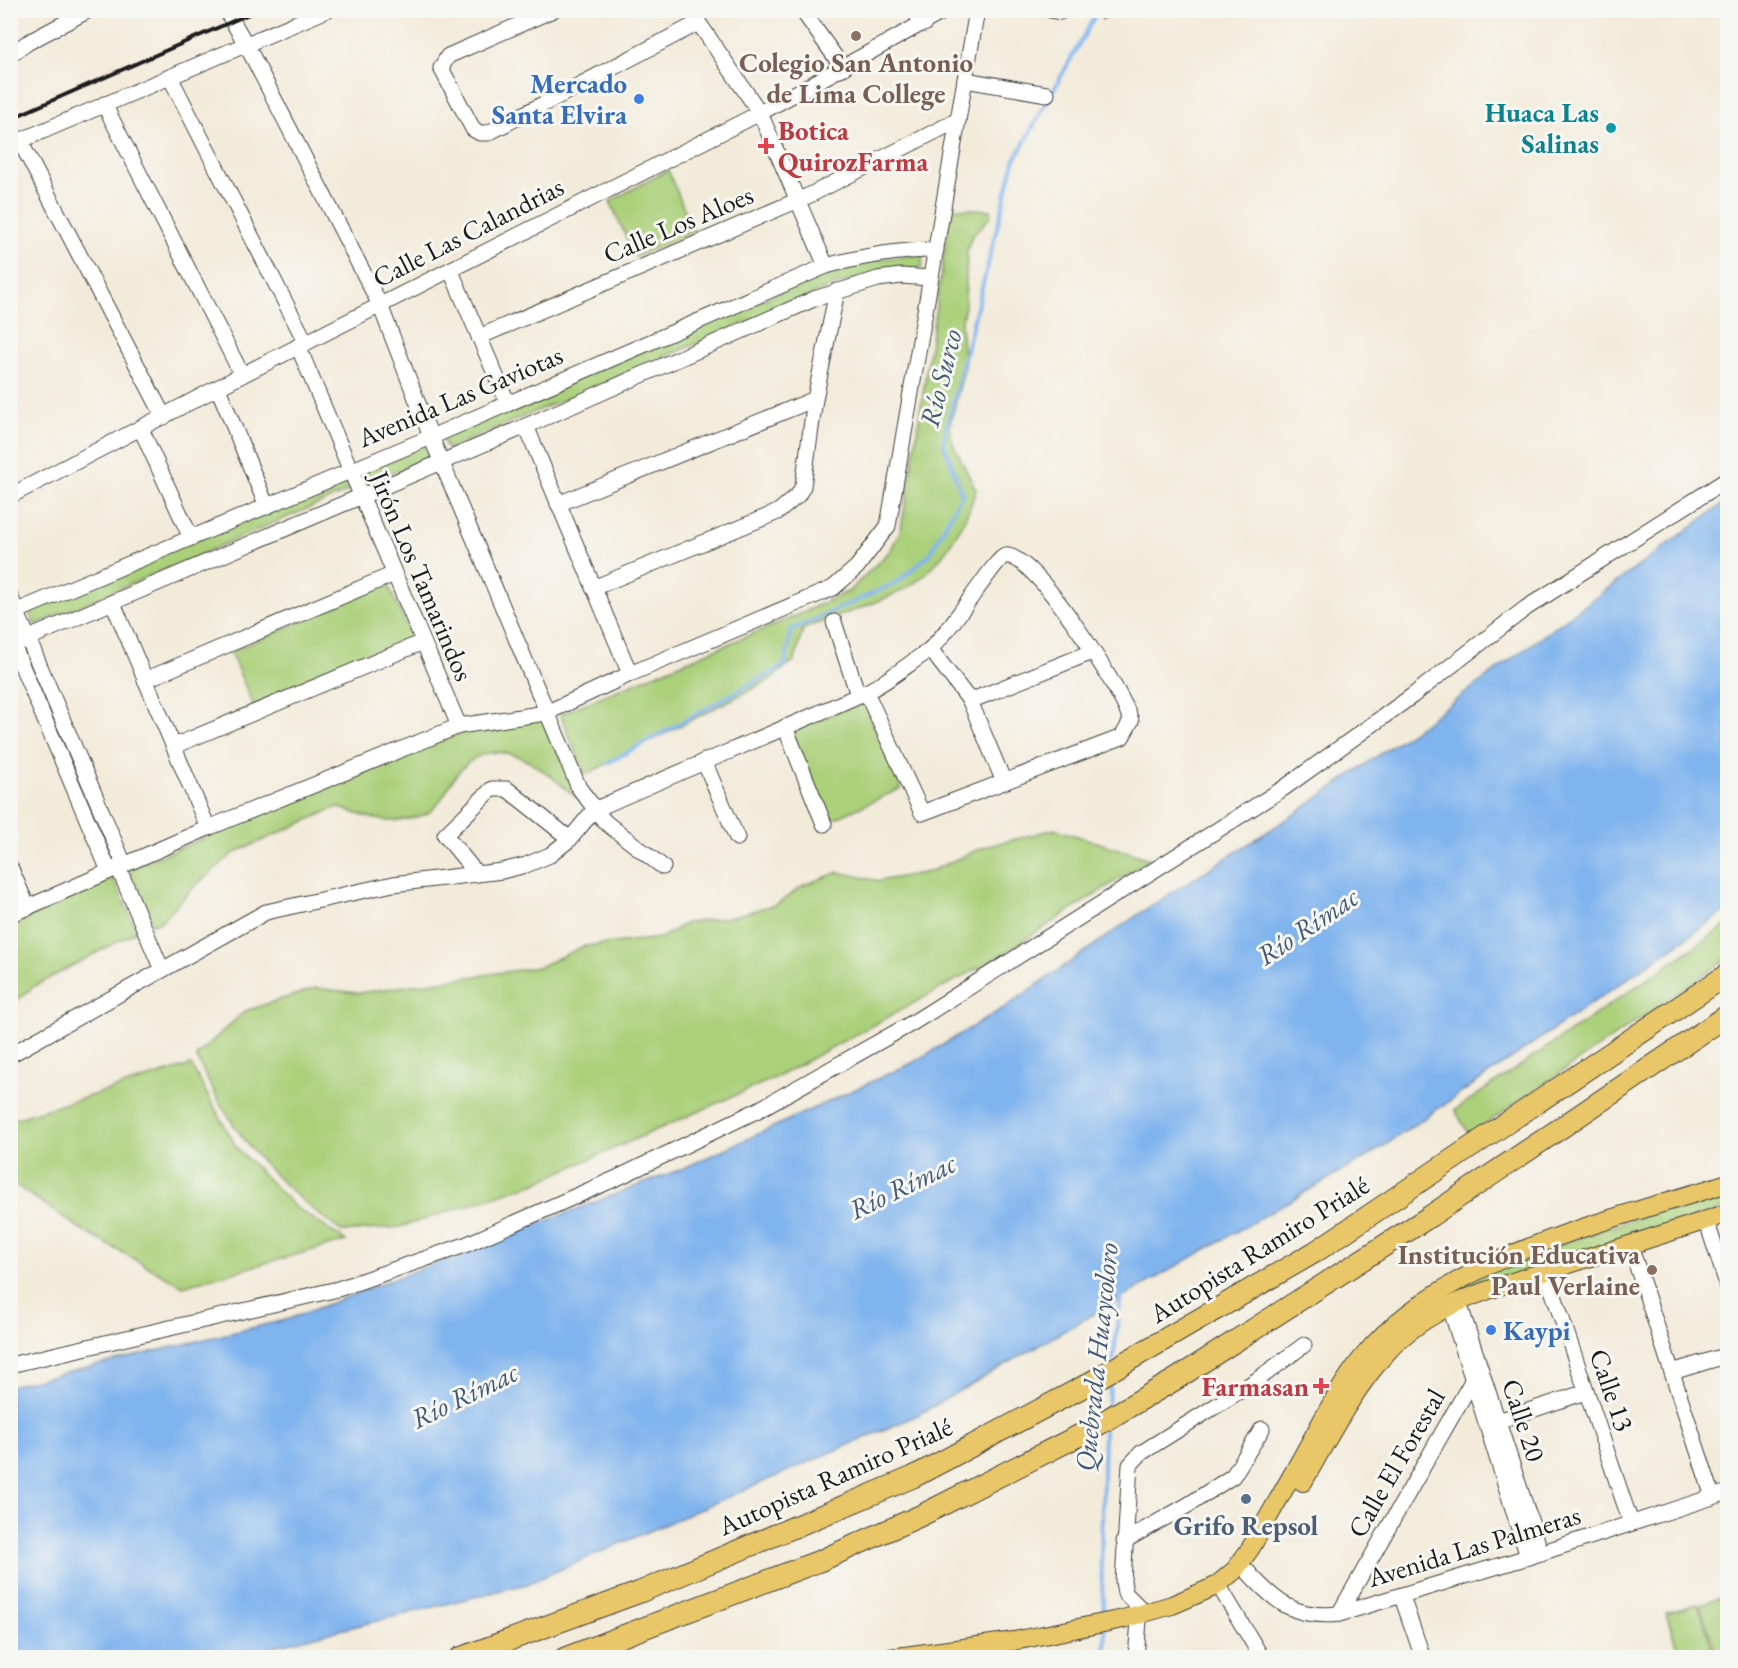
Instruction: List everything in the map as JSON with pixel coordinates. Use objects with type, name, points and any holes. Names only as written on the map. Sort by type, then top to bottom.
[{"type":"highway","name":"Autopista Ramiro Prialé","points":[[460,1658],[640,1592],[913,1477],[1081,1388],[1315,1252],[1728,974]]},
{"type":"highway","points":[[565,1658],[822,1560],[922,1515],[1084,1433],[1146,1397],[1429,1217],[1728,1015]]},
{"type":"main road","points":[[1132,1619],[1191,1598],[1216,1586],[1235,1570],[1250,1549],[1345,1383],[1382,1336],[1419,1304],[1484,1268],[1530,1248],[1728,1183]]},
{"type":"main road","points":[[982,1658],[1072,1633],[1188,1607],[1222,1592],[1246,1571],[1347,1409],[1388,1351],[1415,1328],[1454,1305],[1546,1272],[1728,1213]]},
{"type":"main road","points":[[890,1658],[1072,1633]]},
{"type":"street","points":[[10,55],[27,43],[89,10]]},
{"type":"street","points":[[226,10],[247,46],[380,304],[431,437],[578,786],[605,822],[663,867]]},
{"type":"street","points":[[164,417],[15,143],[327,10]]},
{"type":"street","points":[[553,10],[443,60],[441,68],[473,129],[480,133],[488,133],[694,17],[760,113],[826,266]]},
{"type":"street","points":[[802,10],[843,68]]},
{"type":"street","points":[[913,10],[924,24]]},
{"type":"street","name":"Calle Las Calandrias","points":[[10,496],[380,304],[451,271],[760,113],[946,10]]},
{"type":"street","points":[[10,915],[208,828],[459,726],[546,713],[630,674],[833,588],[857,567],[888,526],[977,10]]},
{"type":"street","name":"Jirón Los Tamarindos","points":[[171,77],[302,344],[360,497],[459,726]]},
{"type":"street","points":[[965,80],[1047,94]]},
{"type":"street","points":[[104,104],[242,375]]},
{"type":"street","name":"Calle Los Aloes","points":[[479,337],[797,201],[958,120]]},
{"type":"street","name":"Avenida Las Gaviotas","points":[[14,613],[431,437],[826,266],[871,254],[903,250],[936,250]]},
{"type":"street","points":[[451,271],[508,404]]},
{"type":"street","name":"Avenida Las Gaviotas","points":[[11,643],[113,603],[837,291],[878,279],[901,276],[930,278]]},
{"type":"street","points":[[593,588],[778,512],[789,505],[803,486],[815,399],[837,291]]},
{"type":"street","points":[[218,388],[267,507]]},
{"type":"street","points":[[558,504],[815,399]]},
{"type":"street","points":[[526,426],[630,674]]},
{"type":"street","points":[[141,429],[191,538]]},
{"type":"street","points":[[10,1365],[338,1289],[465,1245],[619,1177],[758,1110],[914,1022],[1284,788],[1412,696],[1526,608],[1728,479]]},
{"type":"street","points":[[10,1055],[266,912],[393,884],[477,874],[526,865],[550,855],[570,839],[594,810],[862,694],[931,650],[986,580],[995,562],[1005,556],[1010,556],[1041,579],[1128,709],[1131,721],[1129,728],[1122,737],[922,813],[862,694],[834,622]]},
{"type":"street","points":[[146,680],[394,574]]},
{"type":"street","points":[[10,596],[14,613],[28,638],[117,867]]},
{"type":"street","points":[[113,603],[208,828]]},
{"type":"street","points":[[174,746],[423,642]]},
{"type":"street","points":[[11,643],[143,922],[162,970]]},
{"type":"street","points":[[931,650],[970,700],[1004,782]]},
{"type":"street","points":[[970,700],[1092,652]]},
{"type":"street","points":[[785,727],[824,824]]},
{"type":"street","points":[[704,761],[737,838]]},
{"type":"street","points":[[477,874],[445,835],[492,789],[507,789],[570,839]]},
{"type":"street","points":[[10,867],[28,908]]},
{"type":"street","points":[[1706,1220],[1728,1287]]},
{"type":"street","points":[[1630,1245],[1672,1372],[1720,1494]]},
{"type":"street","name":"Calle 13","points":[[1546,1272],[1631,1523]]},
{"type":"street","name":"Calle 20","points":[[1454,1305],[1535,1555]]},
{"type":"street","points":[[1136,1658],[1132,1619],[1140,1608],[1124,1589],[1127,1476],[1130,1465],[1136,1456],[1257,1380],[1304,1345]]},
{"type":"street","points":[[1672,1372],[1728,1355]]},
{"type":"street","name":"Calle 20","points":[[1477,1376],[1498,1421],[1535,1555]]},
{"type":"street","name":"Calle El Forestal","points":[[1339,1614],[1477,1376]]},
{"type":"street","points":[[1498,1421],[1586,1392]]},
{"type":"street","points":[[1124,1541],[1188,1505],[1233,1476],[1262,1429]]},
{"type":"street","name":"Avenida Las Palmeras","points":[[1246,1571],[1266,1592],[1287,1608],[1319,1617],[1339,1614],[1402,1597],[1720,1494]]},
{"type":"street","points":[[1222,1592],[1262,1658]]},
{"type":"street","points":[[1402,1597],[1423,1658]]},
{"type":"green space","points":[[668,170],[694,232],[635,257],[610,201]]},
{"type":"green space","points":[[951,208],[991,210],[991,216],[972,236],[967,251],[965,306],[961,324],[965,366],[950,424],[952,441],[976,490],[965,519],[948,547],[928,572],[903,590],[803,629],[795,660],[769,680],[585,775],[560,714],[795,616],[849,591],[890,551],[901,529]]},
{"type":"green space","points":[[923,254],[922,268],[896,269],[835,285],[447,449],[441,436],[849,263]]},
{"type":"green space","points":[[423,443],[429,457],[368,484],[362,471]]},
{"type":"green space","points":[[343,478],[349,491],[35,625],[28,611]]},
{"type":"green space","points":[[388,584],[412,639],[254,707],[230,652]]},
{"type":"green space","points":[[863,701],[902,788],[828,822],[792,731]]},
{"type":"green space","points":[[544,717],[578,799],[549,775],[517,756],[501,752],[485,754],[469,762],[454,778],[438,803],[426,814],[391,821],[370,818],[337,807],[234,853],[195,886],[160,922],[152,924],[128,869],[465,731]]},
{"type":"green space","points":[[1055,829],[1150,859],[995,959],[777,1077],[533,1184],[400,1227],[342,1232],[294,1194],[256,1155],[240,1134],[224,1111],[196,1056],[245,1011],[316,988],[358,993],[539,967],[584,946],[661,938],[686,923],[731,917],[777,904],[804,885],[839,872],[879,881],[929,872],[981,848]]},
{"type":"green space","points":[[113,878],[137,931],[33,987],[11,1006],[11,925]]},
{"type":"green space","points":[[1727,925],[1727,959],[1469,1135],[1455,1110]]},
{"type":"green space","points":[[191,1065],[237,1148],[295,1207],[346,1241],[183,1286],[87,1233],[11,1182],[11,1120]]},
{"type":"green space","points":[[1727,1186],[1727,1208],[1445,1305],[1402,1323],[1494,1268]]},
{"type":"green space","points":[[1727,1596],[1727,1657],[1717,1657],[1700,1604]]},
{"type":"green space","points":[[1698,1604],[1715,1657],[1680,1657],[1666,1613]]},
{"type":"water","name":"Río Rímac","points":[[1727,501],[1727,910],[1375,1152],[918,1415],[527,1584],[231,1657],[11,1658],[10,1386],[289,1319],[684,1168],[914,1062],[1007,1006],[1143,911],[1295,814],[1427,721]]},
{"type":"waterway","name":"Río Surco","points":[[608,763],[785,665],[791,630],[898,582],[930,554],[962,494],[943,442],[1014,161],[1097,12]]},
{"type":"waterway","name":"Quebrada Huaycoloro","points":[[1113,1361],[1121,1294]]},
{"type":"waterway","name":"Quebrada Huaycoloro","points":[[1107,1411],[1111,1380]]},
{"type":"waterway","name":"Quebrada Huaycoloro","points":[[1104,1431],[1101,1563],[1104,1618]]},
{"type":"waterway","name":"Quebrada Huaycoloro","points":[[1105,1628],[1106,1658]]},
{"type":"railway","points":[[10,119],[258,10]]},
{"type":"place","name":"Colegio San Antonio de Lima College","points":[[856,36]]},
{"type":"place","name":"Mercado Santa Elvira","points":[[639,99]]},
{"type":"place","name":"Huaca Las Salinas","points":[[1611,128]]},
{"type":"place","name":"Botica QuirozFarma","points":[[766,146]]},
{"type":"place","name":"Institución Educativa Paul Verlaine","points":[[1652,1270]]},
{"type":"place","name":"Kaypi","points":[[1491,1330]]},
{"type":"place","name":"Farmasan","points":[[1321,1386]]},
{"type":"place","name":"Grifo Repsol","points":[[1246,1499]]}]
